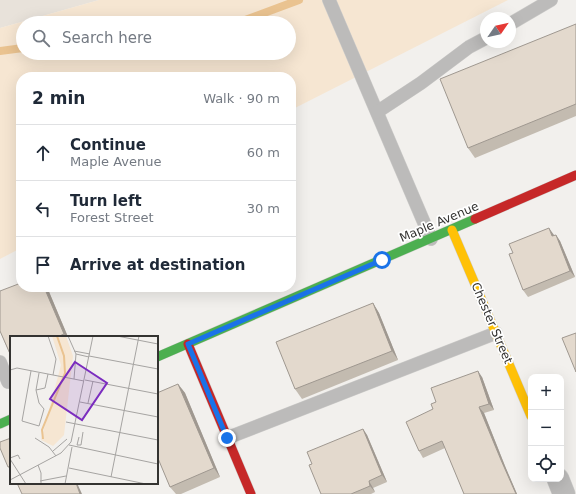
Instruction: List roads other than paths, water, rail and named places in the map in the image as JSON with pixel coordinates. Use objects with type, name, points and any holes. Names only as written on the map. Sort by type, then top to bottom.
[{"type":"main road","name":"Maple Avenue","points":[[158,357],[576,175]]},
{"type":"main road","name":"Chester Street","points":[[452,230],[528,410]]},
{"type":"main road","points":[[188,344],[251,494]]},
{"type":"main road","points":[[0,424],[10,419]]},
{"type":"street","points":[[559,482],[564,494]]},
{"type":"lane","points":[[329,0],[431,238]]},
{"type":"lane","points":[[516,20],[551,0]]},
{"type":"lane","points":[[377,112],[421,83],[469,47],[480,41]]},
{"type":"lane","points":[[227,438],[496,333]]},
{"type":"lane","points":[[0,362],[8,382],[10,381]]},
{"type":"waterway","points":[[256,16],[299,0]]},
{"type":"waterway","points":[[0,51],[16,49]]}]
